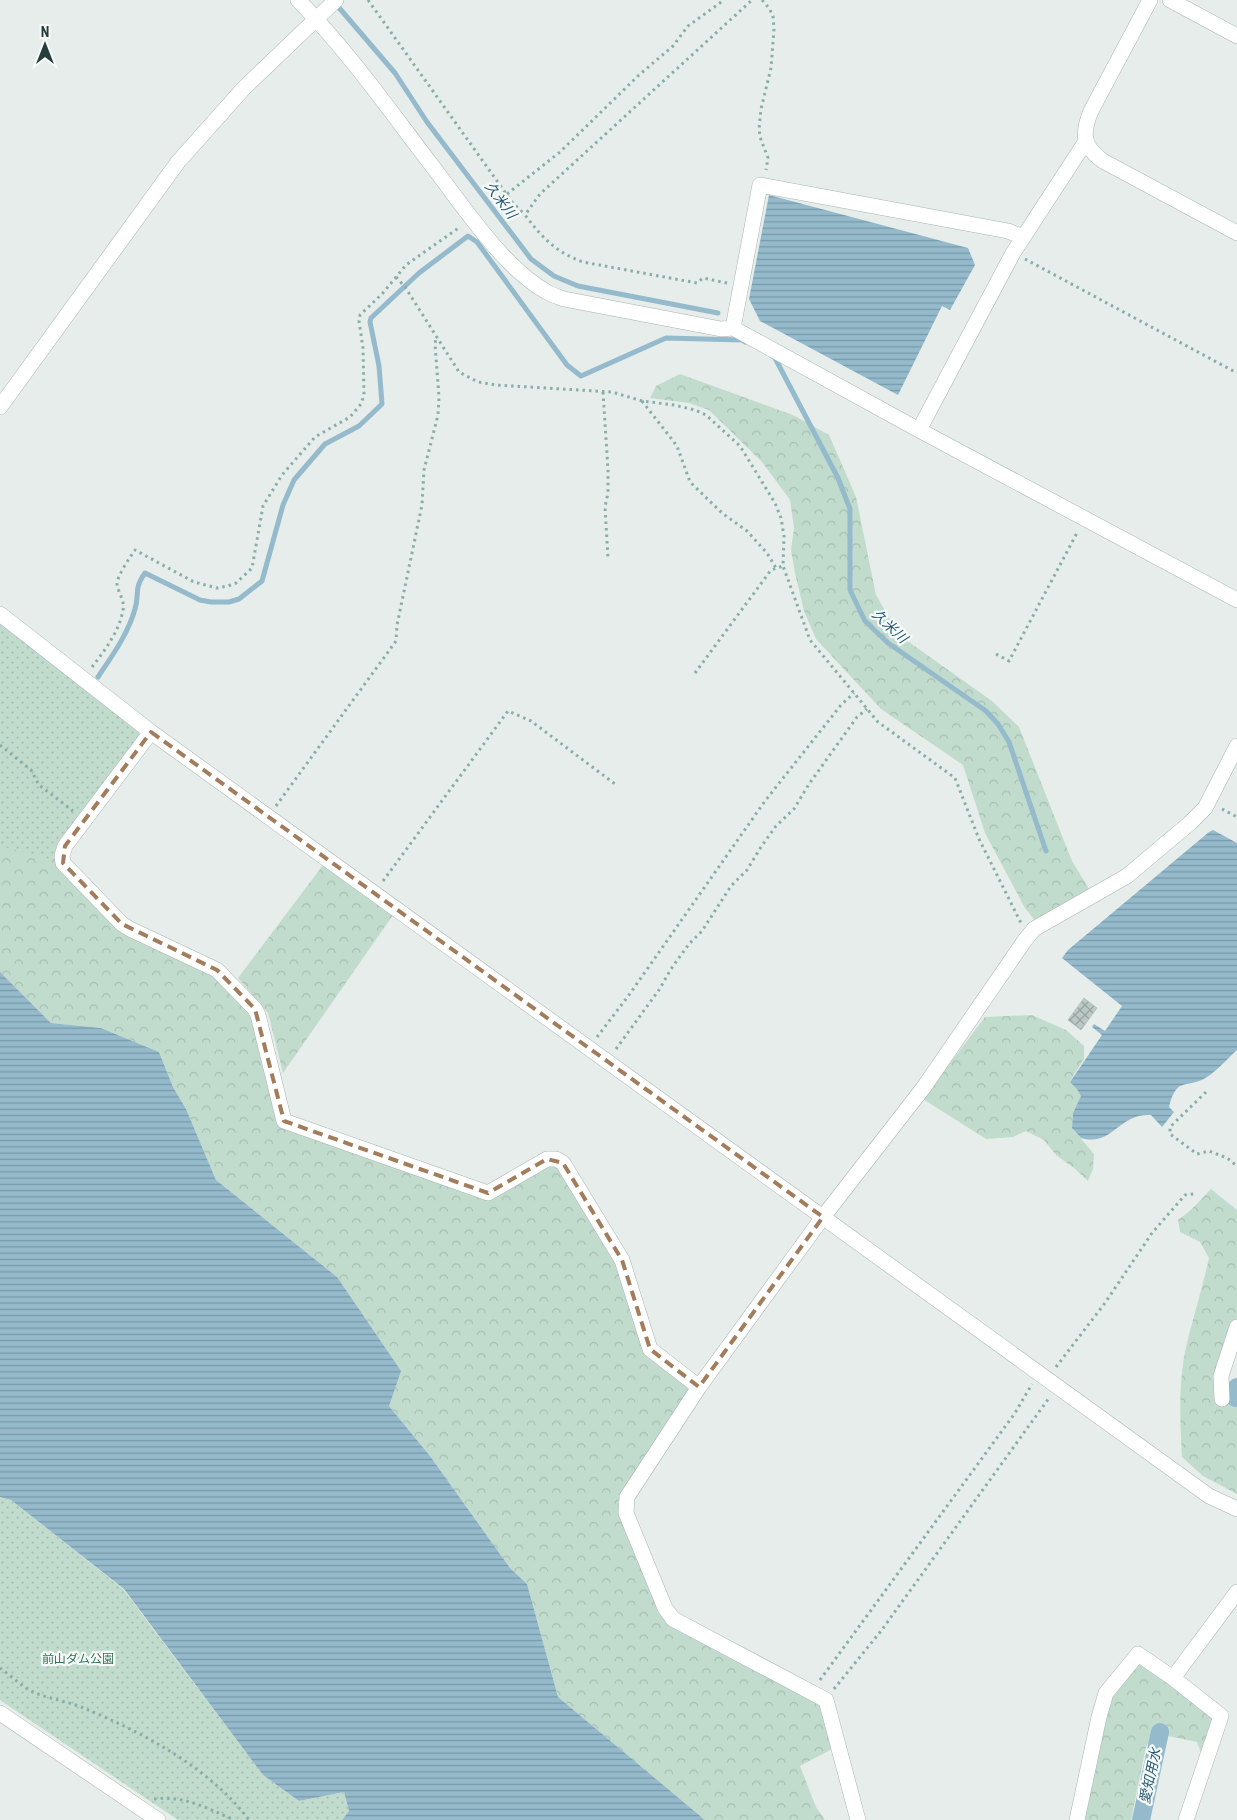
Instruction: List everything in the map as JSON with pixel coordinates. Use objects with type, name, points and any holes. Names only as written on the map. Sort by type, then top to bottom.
[{"type":"street","points":[[298,0],[318,17],[472,218],[517,271],[548,293],[564,299],[721,329],[734,328],[919,430],[1237,600]]},
{"type":"street","points":[[0,407],[178,162],[244,88],[336,0]]},
{"type":"street","points":[[1150,0],[1091,111],[1086,123],[1086,141],[1093,154],[1103,161],[1237,232]]},
{"type":"street","points":[[1170,0],[1237,36]]},
{"type":"street","points":[[919,430],[1023,237],[1086,141]]},
{"type":"street","points":[[734,328],[760,185],[1008,231],[1023,237]]},
{"type":"street","points":[[0,614],[151,732],[608,1060],[1047,1380],[1210,1496],[1237,1510]]},
{"type":"street","points":[[151,732],[66,846],[62,856],[63,863],[122,924],[130,930],[217,970],[255,1009],[284,1121],[488,1193],[547,1159],[556,1159],[563,1163],[622,1260],[650,1349],[699,1387]]},
{"type":"street","points":[[858,1820],[826,1700],[673,1619],[665,1608],[626,1513],[627,1498],[699,1387],[823,1217],[924,1086],[1028,936],[1034,929],[1068,908],[1128,876],[1190,824],[1205,808],[1237,746]]},
{"type":"street","points":[[1222,1398],[1221,1376],[1237,1326]]},
{"type":"street","points":[[1173,1678],[1237,1592]]},
{"type":"street","points":[[1077,1820],[1106,1693],[1138,1654],[1173,1678],[1221,1716],[1186,1820]]},
{"type":"street","points":[[0,1713],[158,1820]]},
{"type":"path","points":[[368,0],[512,202],[553,246],[568,256],[583,262],[697,283],[703,278],[741,285]]},
{"type":"path","points":[[507,194],[560,152],[639,75],[673,46],[688,26],[724,0]]},
{"type":"path","points":[[525,215],[540,194],[752,0]]},
{"type":"path","points":[[760,185],[767,167],[768,158],[759,129],[761,109],[769,82],[774,29],[773,16],[762,0]]},
{"type":"path","points":[[83,679],[109,644],[117,628],[124,601],[117,584],[118,579],[134,550],[194,582],[217,588],[236,583],[252,568],[263,506],[282,476],[315,437],[350,417],[361,404],[364,395],[360,315],[382,294],[406,265],[472,218]]},
{"type":"path","points":[[1014,253],[1237,373]]},
{"type":"path","points":[[396,277],[405,287],[459,372],[478,382],[496,385],[612,392],[695,410],[706,415],[740,446],[775,503],[781,518],[784,536],[782,566],[810,640],[878,722],[955,778],[979,839],[1028,936]]},
{"type":"path","points":[[269,816],[396,641],[397,625],[422,505],[424,470],[438,415],[436,337]]},
{"type":"path","points":[[603,392],[608,470],[608,493],[605,507],[608,559]]},
{"type":"path","points":[[642,400],[677,446],[690,482],[722,513],[747,531],[767,554],[776,568]]},
{"type":"path","points":[[996,654],[1009,661],[1084,518]]},
{"type":"path","points":[[695,673],[771,570],[782,566]]},
{"type":"path","points":[[589,1047],[629,995],[765,801],[841,705],[854,693]]},
{"type":"path","points":[[608,1060],[659,990],[671,969],[702,931],[731,886],[747,870],[776,826],[794,809],[808,784],[857,717],[867,709]]},
{"type":"path","points":[[374,892],[508,711],[531,722],[615,784]]},
{"type":"path","points":[[0,745],[31,770],[39,785],[85,820]]},
{"type":"path","points":[[1206,1092],[1170,1127],[1170,1134],[1198,1154],[1209,1151],[1227,1158],[1237,1166]]},
{"type":"path","points":[[826,1700],[881,1630],[1047,1380],[1105,1303],[1152,1233],[1185,1195],[1194,1194]]},
{"type":"path","points":[[812,1692],[1015,1413],[1047,1380]]},
{"type":"path","points":[[0,1668],[31,1691],[85,1708],[143,1736],[206,1775],[236,1802],[249,1820]]},
{"type":"path","points":[[138,1807],[154,1798],[172,1797],[210,1808],[235,1820]]},
{"type":"highlighted area","points":[[151,732],[823,1217],[699,1387],[650,1349],[622,1260],[563,1163],[547,1159],[488,1193],[284,1121],[255,1009],[217,970],[122,924],[63,863],[65,846]]},
{"type":"green space","points":[[680,374],[793,415],[829,435],[856,497],[876,595],[899,635],[992,701],[1019,727],[1072,861],[1089,889],[1036,922],[1025,908],[985,833],[963,765],[881,709],[816,639],[804,611],[795,573],[791,550],[794,528],[790,500],[762,462],[709,410],[689,403],[650,398],[656,386]]},
{"type":"green space","points":[[0,624],[139,731],[140,737],[49,859],[0,846]]},
{"type":"green space","points":[[0,753],[64,808],[57,852],[118,927],[214,975],[250,1012],[280,1126],[482,1196],[549,1165],[559,1167],[617,1267],[641,1343],[689,1386],[688,1393],[624,1489],[618,1502],[660,1611],[821,1705],[832,1749],[800,1766],[816,1807],[825,1820],[705,1820],[558,1697],[527,1584],[510,1568],[430,1456],[389,1406],[337,1277],[216,1180],[159,1052],[101,1028],[51,1023],[0,972]]},
{"type":"green space","points":[[323,865],[393,915],[283,1073],[268,1013],[238,978]]},
{"type":"green space","points":[[1032,1015],[1066,1030],[1084,1046],[1084,1059],[1070,1081],[1078,1089],[1081,1096],[1073,1113],[1072,1128],[1094,1154],[1093,1169],[1088,1181],[1056,1155],[1044,1140],[1026,1131],[1013,1137],[986,1139],[923,1099],[985,1017]]},
{"type":"green space","points":[[1211,1189],[1237,1210],[1237,1318],[1225,1342],[1217,1402],[1237,1400],[1237,1494],[1203,1476],[1182,1457],[1180,1414],[1184,1357],[1209,1258],[1200,1242],[1180,1232],[1178,1220],[1191,1210]]},
{"type":"green space","name":"前山ダム公園","points":[[0,1497],[11,1500],[123,1589],[263,1775],[299,1801],[344,1792],[349,1811],[342,1820],[178,1820],[0,1700]]},
{"type":"green space","points":[[1138,1662],[1215,1714],[1202,1755],[1197,1742],[1154,1733],[1146,1747],[1131,1820],[1084,1820],[1110,1696]]},
{"type":"water","points":[[769,195],[968,248],[975,265],[950,310],[942,306],[898,395],[760,321],[749,299]]},
{"type":"water","points":[[1213,830],[1237,843],[1237,1050],[1207,1077],[1200,1081],[1183,1085],[1175,1091],[1169,1107],[1174,1112],[1162,1127],[1151,1115],[1140,1116],[1131,1119],[1101,1138],[1092,1140],[1081,1138],[1072,1128],[1073,1113],[1081,1096],[1070,1082],[1102,1035],[1092,1027],[1094,1024],[1105,1031],[1122,1006],[1062,958],[1068,950]]},
{"type":"water","points":[[0,972],[51,1023],[101,1028],[159,1052],[216,1180],[337,1277],[401,1371],[389,1406],[430,1456],[510,1568],[527,1584],[558,1697],[705,1820],[342,1820],[349,1811],[344,1792],[299,1801],[263,1775],[124,1589],[11,1500],[0,1497]]},
{"type":"building","points":[[1084,998],[1097,1008],[1081,1030],[1068,1020]]},
{"type":"waterway","name":"久米川","points":[[335,3],[395,73],[427,122],[531,259],[554,276],[578,286],[718,313]]},
{"type":"waterway","points":[[98,677],[128,627],[136,604],[139,584],[145,573],[200,600],[211,602],[229,602],[239,599],[262,581],[283,505],[294,480],[325,444],[359,426],[382,404],[379,366],[370,322],[371,318],[419,273],[468,236],[477,242],[567,365],[581,376],[666,338],[742,340],[745,342]]},
{"type":"waterway","name":"久米川","points":[[772,356],[775,358],[838,478],[850,509],[850,590],[865,621],[888,643],[986,711],[998,724],[1009,742],[1046,851]]},
{"type":"waterway","name":"愛知用水","points":[[1235,1398],[1237,1387]]},
{"type":"waterway","name":"愛知用水","points":[[1141,1820],[1160,1732]]}]
